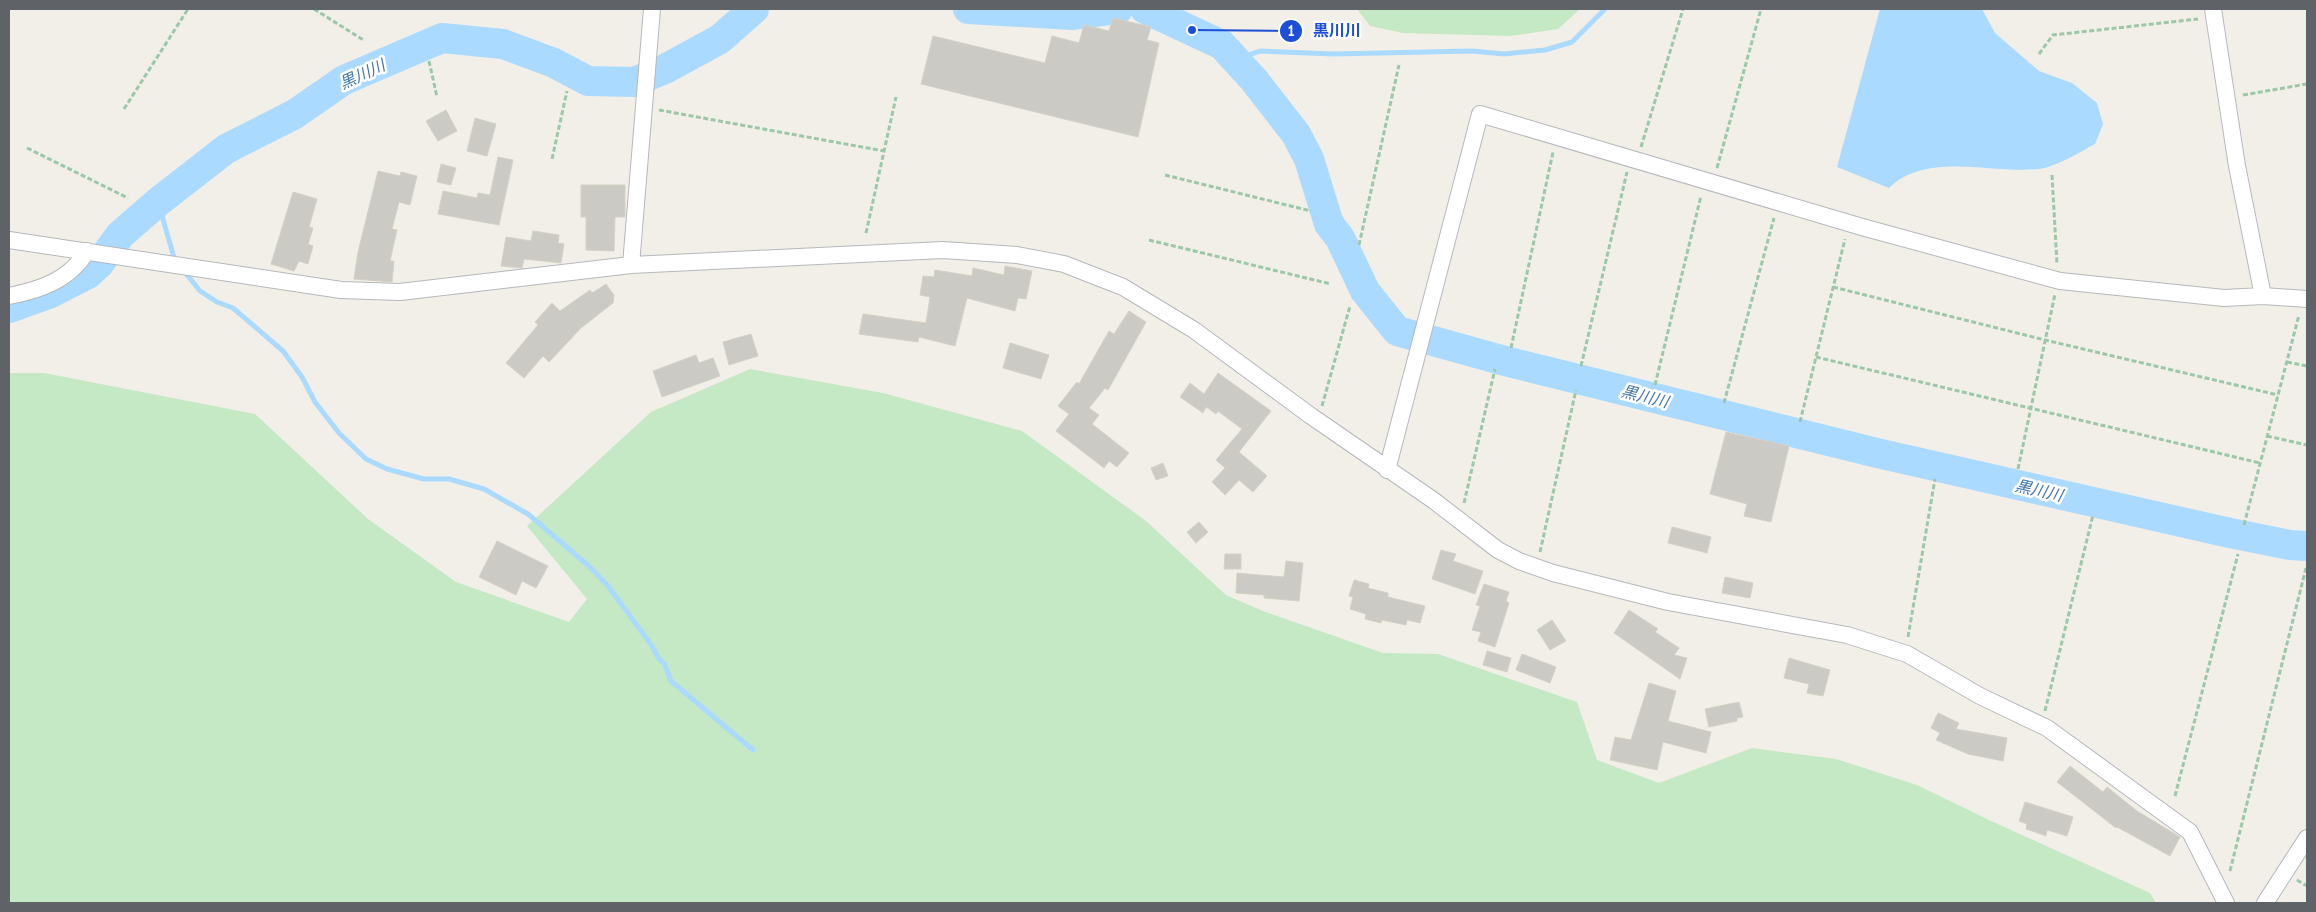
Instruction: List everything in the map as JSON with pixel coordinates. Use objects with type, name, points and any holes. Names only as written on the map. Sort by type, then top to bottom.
[{"type":"street","points":[[631,265],[652,9]]},
{"type":"street","points":[[2207,14],[2263,296]]},
{"type":"street","points":[[1387,470],[1480,114],[1862,227],[2060,281],[2224,298],[2263,296],[2304,303]]},
{"type":"street","points":[[9,240],[341,290],[400,292],[631,265],[943,250],[1017,255],[1064,264],[1124,287],[1194,330],[1387,470],[1433,500],[1498,550],[1553,573],[1668,602],[1847,635],[1907,654],[1980,696],[2047,728],[2190,832],[2226,903]]},
{"type":"street","points":[[9,296],[33,292],[68,275],[87,251]]},
{"type":"street","points":[[2265,903],[2307,838]]},
{"type":"path","points":[[124,108],[188,9]]},
{"type":"path","points":[[314,9],[365,41]]},
{"type":"path","points":[[1640,152],[1683,9]]},
{"type":"path","points":[[1716,173],[1761,9]]},
{"type":"path","points":[[2039,54],[2054,35],[2207,14]]},
{"type":"path","points":[[429,61],[436,97]]},
{"type":"path","points":[[1359,246],[1398,65]]},
{"type":"path","points":[[2243,95],[2307,84]]},
{"type":"path","points":[[552,159],[567,91]]},
{"type":"path","points":[[866,233],[896,97]]},
{"type":"path","points":[[654,109],[884,151]]},
{"type":"path","points":[[1511,348],[1555,147]]},
{"type":"path","points":[[27,148],[128,198]]},
{"type":"path","points":[[1581,366],[1628,169]]},
{"type":"path","points":[[1165,175],[1311,211]]},
{"type":"path","points":[[2052,175],[2058,270]]},
{"type":"path","points":[[1655,385],[1702,192]]},
{"type":"path","points":[[1724,403],[1775,214]]},
{"type":"path","points":[[1800,422],[1846,236]]},
{"type":"path","points":[[1148,240],[1331,284]]},
{"type":"path","points":[[1833,287],[2045,340],[2278,395]]},
{"type":"path","points":[[2018,469],[2056,291]]},
{"type":"path","points":[[2244,526],[2304,303]]},
{"type":"path","points":[[1322,406],[1350,306]]},
{"type":"path","points":[[1816,357],[2260,462]]},
{"type":"path","points":[[2287,362],[2307,366]]},
{"type":"path","points":[[1464,503],[1495,369]]},
{"type":"path","points":[[1540,553],[1576,390]]},
{"type":"path","points":[[2267,436],[2307,445]]},
{"type":"path","points":[[1907,640],[1936,479]]},
{"type":"path","points":[[2045,711],[2093,515]]},
{"type":"path","points":[[2175,796],[2238,554]]},
{"type":"path","points":[[2230,870],[2306,568]]},
{"type":"green space","points":[[1357,9],[1580,9],[1558,29],[1510,36],[1403,33],[1370,26]]},
{"type":"green space","points":[[750,369],[883,393],[1022,431],[1146,521],[1226,595],[1263,611],[1383,653],[1438,654],[1577,702],[1597,760],[1659,783],[1752,748],[1836,759],[1917,785],[2150,893],[2156,903],[9,903],[9,373],[44,373],[255,414],[368,519],[456,582],[569,622],[587,599],[527,526],[651,412]]},
{"type":"water","points":[[1880,9],[1982,9],[1995,33],[2039,71],[2072,83],[2097,103],[2103,124],[2095,144],[2067,159],[2044,168],[2019,170],[1960,166],[1940,167],[1922,170],[1904,177],[1889,188],[1837,167]]},
{"type":"building","points":[[1113,18],[1151,27],[1147,40],[1159,43],[1138,137],[921,84],[933,36],[1045,63],[1052,36],[1079,43],[1084,25],[1109,31]]},
{"type":"building","points":[[446,110],[457,131],[438,141],[426,121]]},
{"type":"building","points":[[475,118],[496,124],[487,156],[467,151]]},
{"type":"building","points":[[498,157],[513,160],[499,225],[438,214],[443,191],[477,198],[478,193],[490,195]]},
{"type":"building","points":[[441,164],[456,168],[451,185],[437,182]]},
{"type":"building","points":[[378,171],[400,176],[401,172],[417,176],[410,205],[399,202],[392,229],[397,230],[390,261],[394,261],[392,282],[354,279],[358,252]]},
{"type":"building","points":[[581,185],[625,185],[625,217],[615,217],[614,251],[586,250],[586,217],[581,217]]},
{"type":"building","points":[[293,192],[317,199],[309,227],[313,228],[308,244],[313,246],[308,264],[299,261],[294,271],[271,264]]},
{"type":"building","points":[[533,231],[559,235],[558,243],[564,244],[561,263],[524,259],[522,268],[501,266],[506,237],[531,241]]},
{"type":"building","points":[[1005,266],[1032,271],[1026,299],[1018,298],[1015,311],[967,298],[955,346],[919,337],[918,342],[859,334],[863,314],[926,323],[930,297],[920,295],[923,276],[934,277],[935,270],[972,276],[973,268],[1004,275]]},
{"type":"building","points":[[606,284],[614,295],[613,303],[581,328],[549,362],[543,356],[524,378],[506,363],[538,325],[535,322],[552,303],[560,311],[590,290],[592,293]]},
{"type":"building","points":[[1129,311],[1146,322],[1108,390],[1105,388],[1089,408],[1099,415],[1092,424],[1129,453],[1117,467],[1109,461],[1104,468],[1056,431],[1069,414],[1058,406],[1077,382],[1079,384],[1109,331],[1114,334]]},
{"type":"building","points":[[751,334],[758,356],[729,365],[723,342]]},
{"type":"building","points":[[1010,343],[1049,355],[1041,379],[1003,368]]},
{"type":"building","points":[[696,355],[699,363],[713,358],[720,376],[662,397],[653,371]]},
{"type":"building","points":[[1218,373],[1271,411],[1239,452],[1267,476],[1253,492],[1239,480],[1225,495],[1212,482],[1225,468],[1216,460],[1242,429],[1218,411],[1216,414],[1206,407],[1203,413],[1180,397],[1190,383],[1204,394]]},
{"type":"building","points":[[1726,432],[1789,446],[1771,522],[1744,516],[1747,504],[1710,494]]},
{"type":"building","points":[[1163,463],[1168,476],[1156,480],[1151,468]]},
{"type":"building","points":[[1199,522],[1208,532],[1196,543],[1187,532]]},
{"type":"building","points":[[1672,527],[1711,537],[1707,553],[1668,543]]},
{"type":"building","points":[[497,541],[548,566],[536,588],[522,581],[516,595],[479,577]]},
{"type":"building","points":[[1441,550],[1456,554],[1453,561],[1483,571],[1475,594],[1432,579]]},
{"type":"building","points":[[1225,554],[1241,554],[1241,569],[1224,569]]},
{"type":"building","points":[[1286,561],[1303,563],[1299,601],[1264,598],[1264,595],[1236,593],[1237,573],[1284,577]]},
{"type":"building","points":[[1725,577],[1753,583],[1750,598],[1722,593]]},
{"type":"building","points":[[1354,580],[1369,584],[1368,588],[1388,593],[1388,597],[1425,606],[1420,623],[1407,620],[1406,625],[1382,620],[1381,623],[1365,619],[1366,614],[1350,609],[1353,597],[1349,596]]},
{"type":"building","points":[[1484,584],[1509,592],[1506,601],[1509,603],[1495,647],[1478,641],[1481,632],[1472,630],[1480,606],[1476,605]]},
{"type":"building","points":[[1629,610],[1658,629],[1655,632],[1679,648],[1674,655],[1687,658],[1680,679],[1614,633]]},
{"type":"building","points":[[1552,620],[1566,641],[1550,650],[1537,630]]},
{"type":"building","points":[[1487,651],[1511,658],[1507,672],[1483,665]]},
{"type":"building","points":[[1522,654],[1556,667],[1550,683],[1516,670]]},
{"type":"building","points":[[1789,658],[1830,670],[1823,696],[1807,693],[1809,684],[1784,678]]},
{"type":"building","points":[[1649,683],[1676,691],[1668,721],[1711,732],[1706,753],[1663,742],[1657,770],[1610,760],[1615,737],[1631,740]]},
{"type":"building","points":[[1739,702],[1743,717],[1737,718],[1737,721],[1709,727],[1705,709]]},
{"type":"building","points":[[1938,713],[1959,723],[1956,729],[2007,738],[2003,761],[1968,754],[1936,740],[1940,733],[1931,728]]},
{"type":"building","points":[[2070,766],[2103,792],[2107,787],[2137,811],[2180,837],[2170,856],[2116,828],[2057,782]]},
{"type":"building","points":[[2025,802],[2073,817],[2067,836],[2047,830],[2046,836],[2026,829],[2027,824],[2019,821]]},
{"type":"waterway","name":"黒川川","points":[[9,308],[51,293],[88,274],[99,264],[120,235],[158,202],[226,149],[295,114],[344,80],[442,38],[503,44],[554,63],[588,81],[634,82],[665,69],[720,39],[754,9]]},
{"type":"waterway","name":"黒川川","points":[[968,9],[1073,15],[1118,9]]},
{"type":"waterway","name":"黒川川","points":[[1145,9],[1222,45],[1254,80],[1296,134],[1309,159],[1329,224],[1340,238],[1365,291],[1397,331],[1505,361],[1877,453],[2230,533],[2290,545],[2307,546]]},
{"type":"waterway","points":[[1239,61],[1240,58],[1260,51],[1334,54],[1472,51],[1504,54],[1545,50],[1572,42],[1605,9]]},
{"type":"waterway","points":[[158,202],[175,261]]},
{"type":"waterway","points":[[184,271],[200,291],[217,302],[233,308],[283,351],[302,377],[315,402],[339,433],[366,459],[387,469],[424,479],[449,479],[484,489],[528,514],[591,568],[608,586],[652,646],[659,659],[664,663],[671,681],[753,750]]},
{"type":"place","name":"黒川川","points":[[1192,30]]}]
